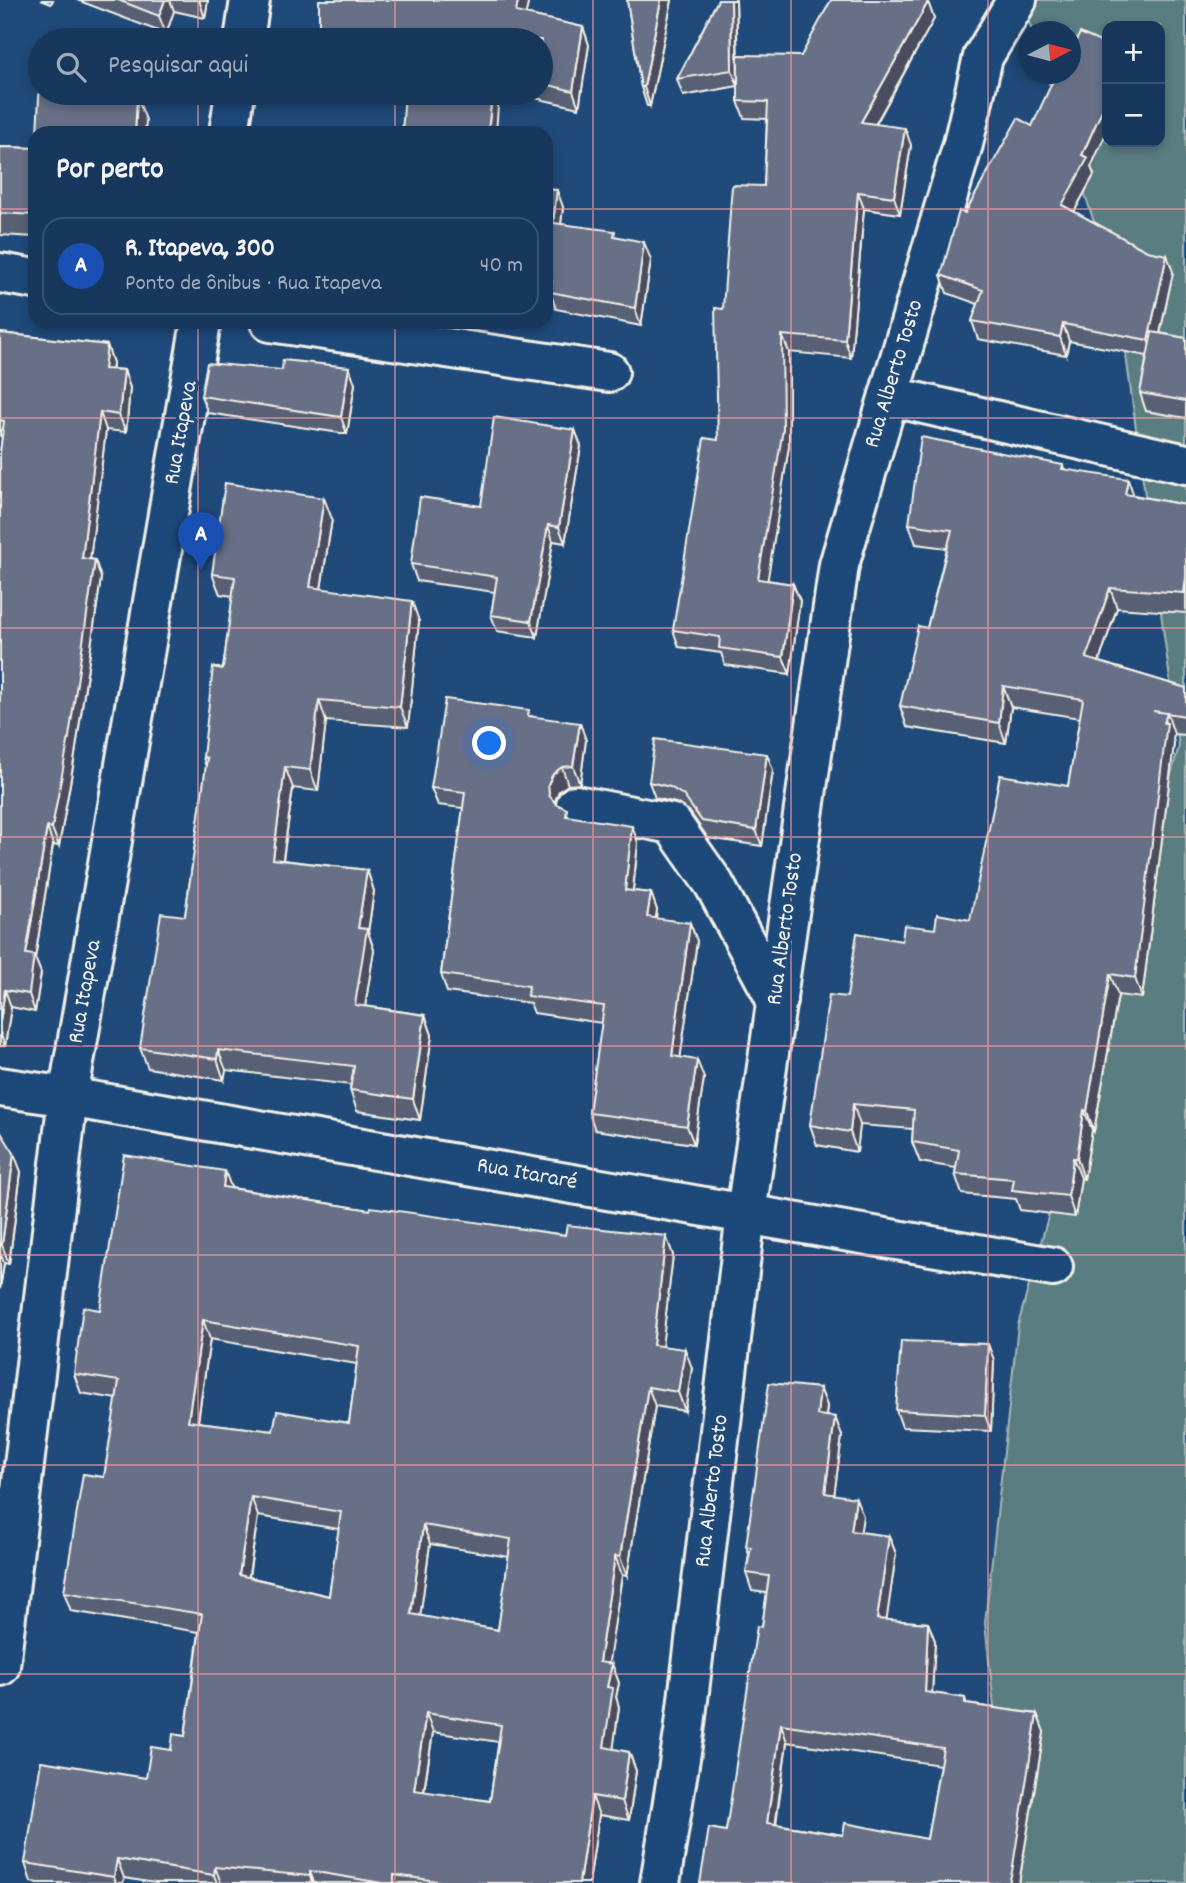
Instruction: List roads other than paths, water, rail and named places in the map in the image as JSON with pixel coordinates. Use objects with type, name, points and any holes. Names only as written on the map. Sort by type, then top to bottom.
[{"type":"street","points":[[246,28],[250,0]]},
{"type":"street","name":"Rua Alberto Tosto","points":[[660,1883],[684,1733],[746,1213],[839,565],[963,144],[983,57],[1017,0]]},
{"type":"street","points":[[230,126],[233,105]]},
{"type":"street","points":[[0,273],[28,278]]},
{"type":"street","name":"Rua Itapeva","points":[[0,1665],[68,1097],[200,329]]},
{"type":"street","points":[[317,329],[609,372]]},
{"type":"street","points":[[889,396],[1186,464]]},
{"type":"street","points":[[576,805],[672,824],[714,884],[777,1001]]},
{"type":"street","name":"Rua Itararé","points":[[0,1087],[746,1213],[1053,1268]]},
{"type":"place","name":"R. Itapeva, 300","points":[[201,570]]}]
